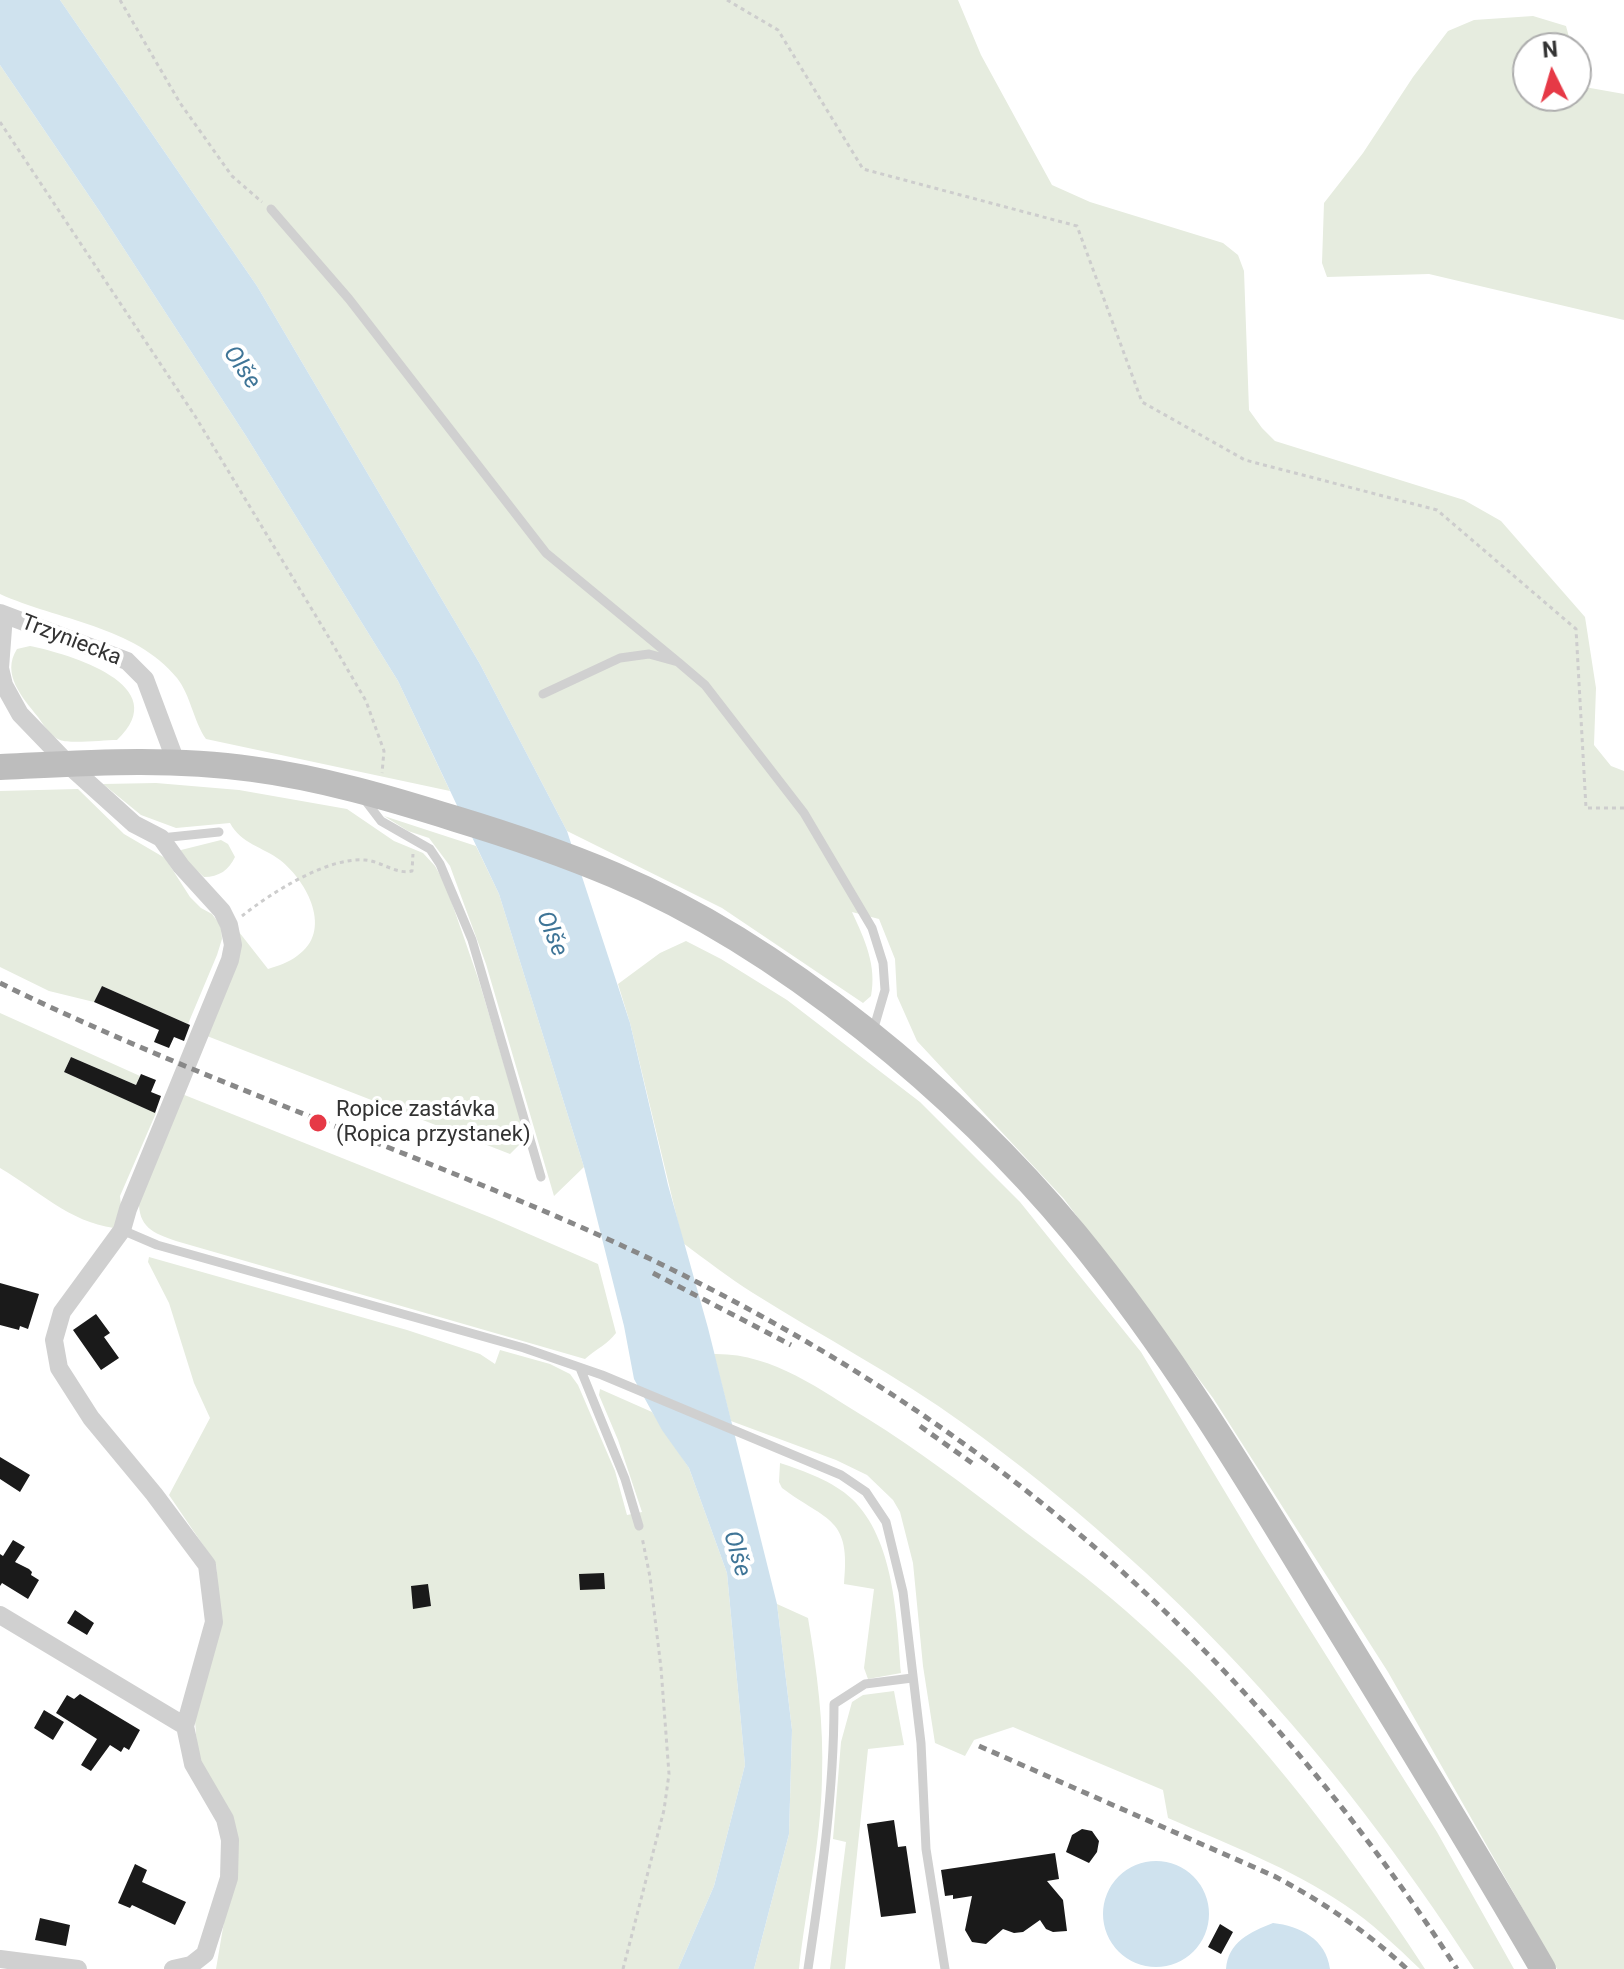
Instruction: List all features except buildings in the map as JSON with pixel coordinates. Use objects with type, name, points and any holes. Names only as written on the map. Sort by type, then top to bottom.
[{"type":"main road","points":[[0,767],[122,761],[251,769],[381,797],[523,840],[618,877],[732,937],[872,1034],[993,1146],[1063,1220],[1111,1279],[1253,1487],[1543,1969]]},
{"type":"street","name":"Trzyniecka","points":[[2,614],[127,661],[145,679],[176,762]]},
{"type":"street","points":[[2,614],[0,668],[4,685],[20,714],[73,769],[134,824],[161,838],[181,866],[222,911],[233,945],[230,960],[122,1230],[62,1312],[54,1340],[59,1368],[91,1418],[207,1565],[214,1622],[185,1726],[193,1764],[225,1819],[230,1840],[229,1878],[205,1954],[191,1965],[173,1969]]},
{"type":"street","points":[[0,1615],[185,1726]]},
{"type":"street","points":[[0,1959],[78,1969]]},
{"type":"lane","points":[[271,209],[349,299],[546,553],[705,685],[804,813],[872,928],[883,963],[885,990],[872,1034]]},
{"type":"lane","points":[[543,694],[620,658],[649,654],[678,662]]},
{"type":"lane","points":[[381,797],[381,821],[430,849],[456,900],[480,968],[541,1177]]},
{"type":"lane","points":[[161,838],[219,832]]},
{"type":"lane","points":[[122,1230],[157,1245],[331,1292],[602,1375],[841,1475],[866,1492],[886,1522],[903,1592],[921,1743],[926,1849],[945,1969]]},
{"type":"lane","points":[[580,1368],[625,1479],[639,1526]]},
{"type":"lane","points":[[808,1969],[822,1871],[834,1740],[834,1704],[865,1684],[912,1678]]},
{"type":"path","points":[[120,0],[180,103],[223,164],[232,176],[271,209]]},
{"type":"path","points":[[727,0],[778,30],[863,169],[1077,226],[1142,402],[1245,460],[1437,510],[1576,629],[1586,808],[1624,808]]},
{"type":"path","points":[[0,122],[195,416],[366,701],[384,751],[381,797]]},
{"type":"path","points":[[230,931],[243,915],[268,898],[334,864],[363,860],[380,863],[403,873],[412,871],[414,863],[408,839]]},
{"type":"path","points":[[623,1969],[664,1810],[669,1774],[657,1638],[648,1565],[639,1526]]},
{"type":"shaded area","points":[[60,0],[958,0],[981,55],[1052,185],[1090,202],[1223,243],[1238,255],[1244,271],[1249,410],[1275,441],[1464,500],[1501,521],[1585,617],[1596,688],[1594,745],[1611,766],[1624,771],[1624,1969],[1557,1969],[1388,1672],[1213,1398],[1064,1199],[917,1041],[897,996],[895,959],[879,919],[852,912],[871,964],[871,996],[863,1003],[722,908],[567,831],[480,664],[257,286]]},
{"type":"shaded area","points":[[1533,16],[1566,26],[1568,32],[1512,32],[1512,112],[1592,112],[1592,88],[1624,94],[1624,320],[1429,274],[1327,277],[1322,263],[1324,203],[1448,31],[1474,20]]},
{"type":"shaded area","points":[[0,65],[246,436],[398,681],[450,791],[206,739],[182,685],[160,661],[118,635],[0,594]]},
{"type":"shaded area","points":[[30,646],[90,665],[126,688],[134,703],[132,720],[117,740],[65,741],[50,733],[20,693],[12,676],[11,667],[17,649]]},
{"type":"shaded area","points":[[156,783],[239,790],[347,809],[394,841],[423,853],[435,866],[446,886],[479,981],[520,1118],[524,1140],[510,1154],[207,1036],[239,932],[268,969],[294,958],[308,946],[314,933],[315,920],[307,893],[290,869],[240,836],[230,823],[176,828],[141,815],[103,784]]},
{"type":"shaded area","points":[[78,789],[124,834],[165,858],[190,897],[212,914],[221,926],[222,939],[217,955],[188,1024],[102,986],[94,1002],[49,991],[0,967],[0,791]]},
{"type":"shaded area","points":[[384,816],[476,846],[499,894],[584,1167],[554,1196],[486,964],[450,866],[429,838],[408,831]]},
{"type":"shaded area","points":[[221,840],[228,844],[235,857],[230,866],[219,874],[204,877],[182,857],[181,850]]},
{"type":"shaded area","points":[[686,941],[787,1000],[920,1102],[1020,1202],[1141,1352],[1260,1550],[1437,1832],[1514,1969],[1474,1969],[1364,1813],[1306,1741],[1245,1672],[1112,1543],[1040,1482],[964,1424],[744,1287],[683,1243],[618,984],[660,953]]},
{"type":"shaded area","points":[[0,1013],[140,1076],[136,1085],[71,1057],[64,1072],[156,1113],[120,1196],[121,1206],[114,1228],[98,1225],[68,1212],[0,1168]]},
{"type":"shaded area","points":[[182,1094],[492,1218],[598,1264],[616,1333],[585,1359],[176,1241],[154,1232],[141,1217],[139,1200]]},
{"type":"shaded area","points":[[149,1257],[407,1330],[480,1354],[495,1364],[500,1350],[550,1364],[570,1374],[578,1385],[615,1471],[627,1515],[642,1512],[599,1395],[600,1389],[652,1412],[689,1468],[727,1573],[745,1765],[714,1886],[678,1969],[216,1969],[237,1845],[198,1761],[194,1707],[221,1622],[216,1564],[169,1495],[210,1418],[194,1383],[169,1303],[148,1262]]},
{"type":"shaded area","points":[[714,1354],[736,1355],[776,1366],[832,1396],[941,1468],[1126,1611],[1211,1692],[1288,1780],[1325,1826],[1425,1969],[1420,1969],[1365,1919],[1303,1879],[1168,1818],[1163,1790],[1013,1727],[974,1740],[965,1756],[935,1743],[923,1666],[913,1563],[900,1512],[893,1500],[867,1475],[836,1460],[731,1421]]},
{"type":"shaded area","points":[[780,1463],[836,1487],[852,1499],[877,1535],[891,1580],[901,1673],[868,1679],[864,1668],[874,1589],[844,1584],[844,1546],[840,1533],[824,1516],[782,1488],[779,1482]]},
{"type":"shaded area","points":[[777,1604],[808,1618],[821,1718],[821,1802],[799,1969],[754,1969],[789,1834],[792,1730]]},
{"type":"shaded area","points":[[894,1691],[904,1745],[868,1749],[845,1969],[830,1969],[846,1842],[833,1839],[841,1742],[852,1702],[863,1695]]},
{"type":"water","name":"Olše","points":[[0,0],[60,0],[257,286],[480,664],[567,831],[630,1023],[668,1185],[708,1328],[777,1604],[792,1730],[789,1834],[754,1969],[678,1969],[714,1886],[745,1765],[727,1573],[689,1468],[662,1430],[634,1379],[624,1326],[584,1167],[499,894],[398,681],[246,436],[0,65]]},
{"type":"water","points":[[1156,1861],[1176,1865],[1193,1877],[1205,1894],[1209,1914],[1205,1934],[1193,1951],[1176,1963],[1156,1967],[1136,1963],[1119,1951],[1107,1934],[1103,1914],[1107,1894],[1119,1877],[1136,1865]]},
{"type":"water","points":[[1273,1923],[1293,1927],[1310,1936],[1323,1950],[1330,1969],[1226,1969],[1231,1952],[1242,1939]]},
{"type":"railway","points":[[0,983],[142,1048],[574,1224],[711,1289],[840,1361],[960,1441],[1073,1529],[1179,1625],[1278,1730],[1370,1844],[1457,1969]]},
{"type":"railway","points":[[653,1273],[791,1345]]},
{"type":"railway","points":[[920,1426],[972,1463]]},
{"type":"railway","points":[[979,1746],[1274,1876],[1344,1918],[1407,1969]]},
{"type":"place","name":"Ropice zastávka (Ropica przystanek)","points":[[318,1123]]}]
